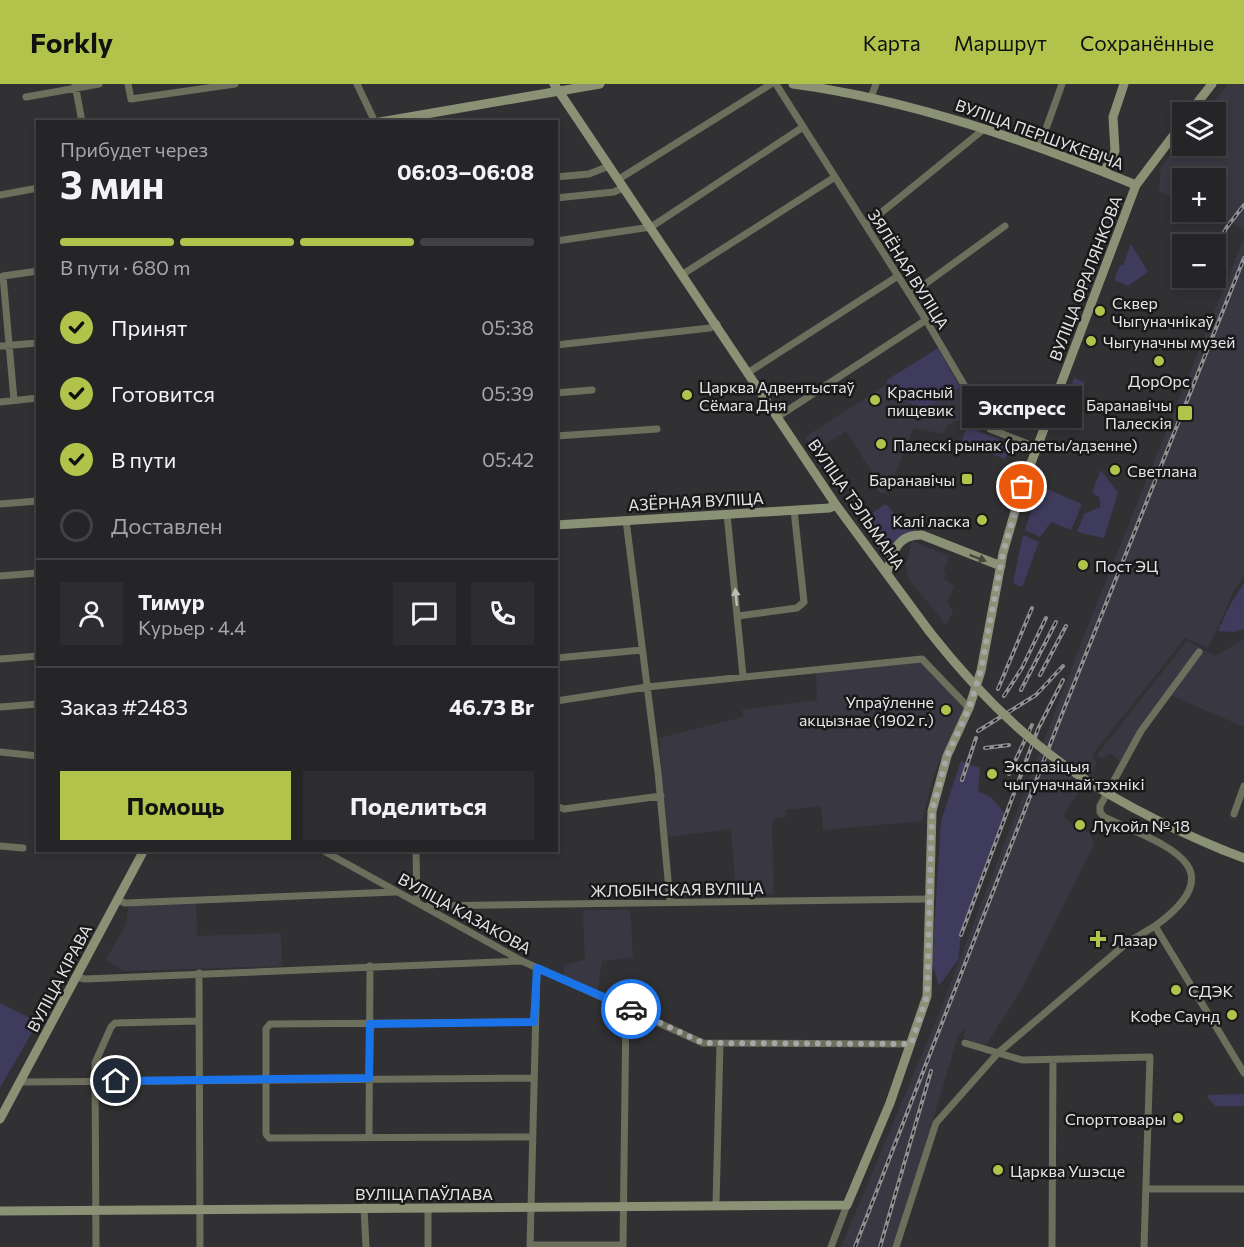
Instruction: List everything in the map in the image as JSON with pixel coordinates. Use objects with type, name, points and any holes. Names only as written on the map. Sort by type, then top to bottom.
[{"type":"main road","points":[[390,120],[556,87],[600,84]]},
{"type":"main road","name":"ВУЛІЦА ПЕРШУКЕВІЧА","points":[[793,84],[851,88],[871,97],[954,118],[1136,185]]},
{"type":"main road","points":[[1104,172],[1115,152],[1113,117],[1124,84]]},
{"type":"main road","points":[[1198,102],[1212,84]]},
{"type":"main road","name":"ВУЛІЦА ТЭЛЬМАНА","points":[[556,87],[779,416],[836,505],[956,666],[995,708],[1047,754],[1082,780],[1162,825],[1244,858]]},
{"type":"main road","name":"ВУЛІЦА ФРАЛЯНКОВА","points":[[847,1205],[890,1104],[927,996],[932,811],[947,756],[969,708],[981,670],[1007,537],[1036,447],[1136,185],[1172,137]]},
{"type":"main road","name":"АЗЁРНАЯ ВУЛІЦА","points":[[558,525],[829,508],[836,505]]},
{"type":"main road","points":[[888,575],[894,548],[898,542],[914,534],[922,535],[1001,566]]},
{"type":"main road","name":"ВУЛІЦА КІРАВА","points":[[0,1119],[143,852]]},
{"type":"main road","name":"ВУЛІЦА ПАЎЛАВА","points":[[0,1211],[847,1205]]},
{"type":"street","points":[[26,97],[76,86],[99,84]]},
{"type":"street","points":[[128,84],[131,99],[235,84]]},
{"type":"street","points":[[357,84],[374,120]]},
{"type":"street","points":[[558,198],[614,192],[621,183],[771,84]]},
{"type":"street","name":"ЗЯЛЁНАЯ ВУЛІЦА","points":[[776,84],[926,320],[990,429],[1036,447]]},
{"type":"street","points":[[871,97],[876,84]]},
{"type":"street","points":[[1039,148],[1062,84]]},
{"type":"street","points":[[76,86],[82,120]]},
{"type":"street","points":[[558,241],[651,227],[803,127]]},
{"type":"street","points":[[866,225],[984,129]]},
{"type":"street","points":[[558,177],[589,174],[609,165]]},
{"type":"street","points":[[683,274],[835,177]]},
{"type":"street","points":[[0,195],[36,188]]},
{"type":"street","points":[[910,295],[1005,226]]},
{"type":"street","points":[[14,400],[3,276],[36,271]]},
{"type":"street","points":[[749,372],[898,276]]},
{"type":"street","points":[[779,416],[926,320]]},
{"type":"street","points":[[558,345],[710,328],[717,324]]},
{"type":"street","points":[[0,346],[36,343]]},
{"type":"street","points":[[558,393],[592,390]]},
{"type":"street","points":[[0,402],[36,398]]},
{"type":"street","points":[[558,436],[657,429]]},
{"type":"street","points":[[0,504],[36,501]]},
{"type":"street","points":[[738,616],[798,608],[804,602],[794,510]]},
{"type":"street","points":[[727,514],[744,676]]},
{"type":"street","points":[[627,520],[661,796],[670,900]]},
{"type":"street","points":[[0,576],[36,573]]},
{"type":"street","points":[[558,657],[642,650]]},
{"type":"street","points":[[896,1247],[936,1123],[998,1053],[1128,942],[1170,915],[1192,886],[1190,869],[1184,859],[1168,847],[1104,817],[1100,812],[1100,806],[1141,731],[1199,652]]},
{"type":"street","points":[[0,659],[36,656]]},
{"type":"street","points":[[558,701],[647,687],[922,659],[969,708]]},
{"type":"street","points":[[0,707],[36,704]]},
{"type":"street","points":[[0,752],[36,756]]},
{"type":"street","points":[[1234,814],[1244,786]]},
{"type":"street","points":[[558,807],[564,809],[661,796]]},
{"type":"street","points":[[0,846],[22,848]]},
{"type":"street","name":"ВУЛІЦА КАЗАКОВА","points":[[326,852],[522,961],[703,1043],[911,1044]]},
{"type":"street","points":[[416,852],[417,901]]},
{"type":"street","points":[[118,900],[125,903],[398,892]]},
{"type":"street","name":"ЖЛОБІНСКАЯ ВУЛІЦА","points":[[426,906],[590,905],[670,900],[929,899]]},
{"type":"street","points":[[1155,926],[1244,1073]]},
{"type":"street","points":[[76,977],[86,979],[522,961]]},
{"type":"street","points":[[369,1137],[370,966]]},
{"type":"street","points":[[537,968],[532,1078],[530,1246],[623,1246],[626,1007]]},
{"type":"street","points":[[199,973],[200,1247]]},
{"type":"street","points":[[96,1247],[96,1059],[111,1027],[116,1023],[198,1021]]},
{"type":"street","points":[[531,1137],[269,1138],[266,1134],[265,1080],[267,1026],[534,1022]]},
{"type":"street","points":[[965,1042],[1022,1060],[1150,1057],[1144,1247]]},
{"type":"street","points":[[716,1205],[720,1043]]},
{"type":"street","points":[[1052,1247],[1053,1061]]},
{"type":"street","points":[[20,1082],[532,1078]]},
{"type":"street","points":[[1146,1189],[1244,1189]]},
{"type":"street","name":"ВУЛІЦА ФРАЛЯНКОВА","points":[[831,1247],[847,1205]]},
{"type":"street","points":[[364,1207],[366,1247]]},
{"type":"street","points":[[428,1208],[428,1247]]},
{"type":"shaded area","points":[[1228,84],[1244,84],[1244,229],[1226,221],[1226,168],[1172,168],[1172,197],[1159,191],[1161,167],[1172,153],[1172,156],[1226,156],[1226,102],[1213,102]]},
{"type":"shaded area","points":[[1244,238],[1244,576],[1233,593],[1208,648],[1185,638],[1092,755],[1097,763],[1063,816],[1074,826],[1090,833],[1094,845],[1022,988],[985,1047],[963,1037],[966,1028],[958,1036],[895,1247],[841,1247],[938,1016],[1088,626],[1224,288],[1226,288]]},
{"type":"shaded area","points":[[1131,244],[1148,272],[1128,286],[1114,280],[1120,265],[1123,266]]},
{"type":"shaded area","points":[[938,348],[960,387],[927,408],[910,403],[887,384],[887,380]]},
{"type":"shaded area","points":[[1074,378],[1085,383],[1074,412],[1063,407]]},
{"type":"shaded area","name":"Палескі рынак (ралеты/адзенне)","points":[[887,384],[910,403],[927,408],[960,387],[982,423],[956,421],[946,426],[944,434],[914,428],[887,493],[880,493],[873,483],[875,477],[846,431],[814,451],[805,437]]},
{"type":"shaded area","points":[[967,427],[1011,444],[1005,459],[961,442]]},
{"type":"shaded area","points":[[1101,470],[1118,493],[1104,538],[1077,532],[1084,514],[1100,507],[1100,498],[1092,492]]},
{"type":"shaded area","points":[[1040,486],[1082,504],[1071,530],[1051,522],[1040,537],[1025,530]]},
{"type":"shaded area","points":[[886,504],[898,518],[917,529],[897,539],[886,553],[874,535],[870,520],[871,514]]},
{"type":"shaded area","points":[[1023,535],[1039,542],[1022,587],[1013,583]]},
{"type":"shaded area","points":[[912,541],[950,556],[943,572],[946,574],[944,579],[955,586],[947,601],[953,612],[946,625],[908,578],[906,566]]},
{"type":"shaded area","points":[[1244,583],[1244,629],[1234,632],[1218,631],[1230,605]]},
{"type":"shaded area","points":[[1244,639],[1244,727],[1166,693],[1120,762],[1110,753],[1102,759],[1097,755],[1187,641],[1215,656]]},
{"type":"shaded area","points":[[915,661],[923,663],[966,707],[934,774],[922,821],[823,830],[821,806],[786,810],[786,817],[774,818],[772,823],[774,894],[736,894],[731,829],[667,837],[659,738],[743,717],[742,710],[817,700],[816,673]]},
{"type":"shaded area","points":[[961,761],[980,768],[978,791],[991,797],[1006,815],[961,935],[958,960],[939,986],[932,963],[941,821]]},
{"type":"shaded area","points":[[196,901],[197,936],[281,933],[282,966],[124,971],[106,960],[126,924],[129,903]]},
{"type":"shaded area","points":[[583,910],[630,910],[633,957],[602,961],[597,991],[564,977],[564,965],[585,960]]},
{"type":"shaded area","points":[[0,1003],[38,1022],[0,1088]]},
{"type":"shaded area","points":[[1244,1094],[1244,1106],[1216,1106],[1207,1097],[1209,1095]]},
{"type":"railway","points":[[1223,234],[1244,205]]},
{"type":"railway","points":[[855,1247],[1062,714],[1244,258]]},
{"type":"railway","points":[[998,689],[1032,608]]},
{"type":"railway","points":[[1004,696],[1022,668],[1046,618]]},
{"type":"railway","points":[[1021,690],[1056,622]]},
{"type":"railway","points":[[1040,675],[1066,626]]},
{"type":"railway","points":[[978,731],[1036,695],[1063,666]]},
{"type":"railway","points":[[961,935],[1038,729],[1063,680]]},
{"type":"railway","points":[[1009,774],[1032,725]]},
{"type":"railway","points":[[962,780],[976,738]]},
{"type":"railway","points":[[985,748],[1009,745]]},
{"type":"railway","points":[[880,1247],[931,1071]]},
{"type":"way so far","points":[[631,1009],[703,1043],[911,1044],[927,996],[932,811],[947,756],[969,708],[981,670],[1003,553],[1022,487]]},
{"type":"place","name":"Сквер Чыгуначнікаў","points":[[1100,311]]},
{"type":"place","name":"Чыгуначны музей","points":[[1091,341]]},
{"type":"place","name":"ДорОрс","points":[[1159,361]]},
{"type":"place","name":"Царква Адвентыстаў Сёмага Дня","points":[[687,395]]},
{"type":"place","name":"Красный пищевик","points":[[875,400]]},
{"type":"place","name":"Баранавічы Палескія","points":[[1185,413]]},
{"type":"place","name":"Палескі рынак (ралеты/адзенне)","points":[[881,444]]},
{"type":"place","name":"Светлана","points":[[1115,470]]},
{"type":"place","name":"Баранавічы","points":[[967,479]]},
{"type":"place","name":"Экспресс","points":[[1022,487]]},
{"type":"place","name":"Калі ласка","points":[[982,520]]},
{"type":"place","name":"Пост ЭЦ","points":[[1083,565]]},
{"type":"place","name":"Упраўленне акцызнае (1902 г.)","points":[[946,710]]},
{"type":"place","name":"Экспазіцыя чыгуначнай тэхнікі","points":[[992,774]]},
{"type":"place","name":"Лукойл № 18","points":[[1080,825]]},
{"type":"place","name":"Лазар","points":[[1098,939]]},
{"type":"place","name":"СДЭК","points":[[1176,990]]},
{"type":"place","name":"Кофе Саунд","points":[[1232,1015]]},
{"type":"place","name":"Спорттовары","points":[[1178,1118]]},
{"type":"place","name":"Царква Ушэсце","points":[[998,1170]]},
{"type":"route","points":[[116,1081],[369,1078],[370,1024],[534,1022],[537,968],[631,1009]]}]
